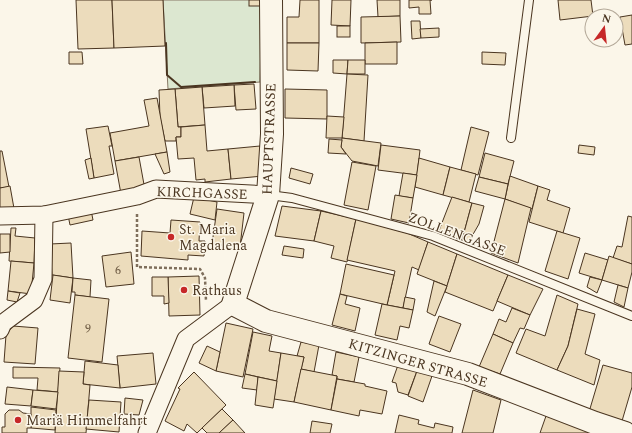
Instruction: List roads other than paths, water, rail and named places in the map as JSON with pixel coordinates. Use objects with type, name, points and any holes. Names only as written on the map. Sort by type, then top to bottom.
[{"type":"street","name":"HAUPTSTRASSE","points":[[233,304],[268,195],[272,134],[271,0]]},
{"type":"street","name":"KIRCHGASSE","points":[[0,216],[44,215],[137,196],[156,189],[268,195]]},
{"type":"street","points":[[0,330],[3,323],[34,300],[43,279],[44,215]]},
{"type":"street","points":[[146,433],[186,339],[233,304]]},
{"type":"street","name":"KITZINGER STRASSE","points":[[233,304],[266,321],[468,374],[594,423],[625,433]]},
{"type":"lane","points":[[512,138],[529,0]]},
{"type":"lane","name":"ZOLLENGASSE","points":[[268,195],[292,198],[432,236],[632,316]]},
{"type":"place","name":"St. Maria Magdalena","points":[[171,237]]},
{"type":"place","name":"Rathaus","points":[[184,290]]},
{"type":"place","name":"Mariä Himmelfahrt","points":[[18,420]]}]
